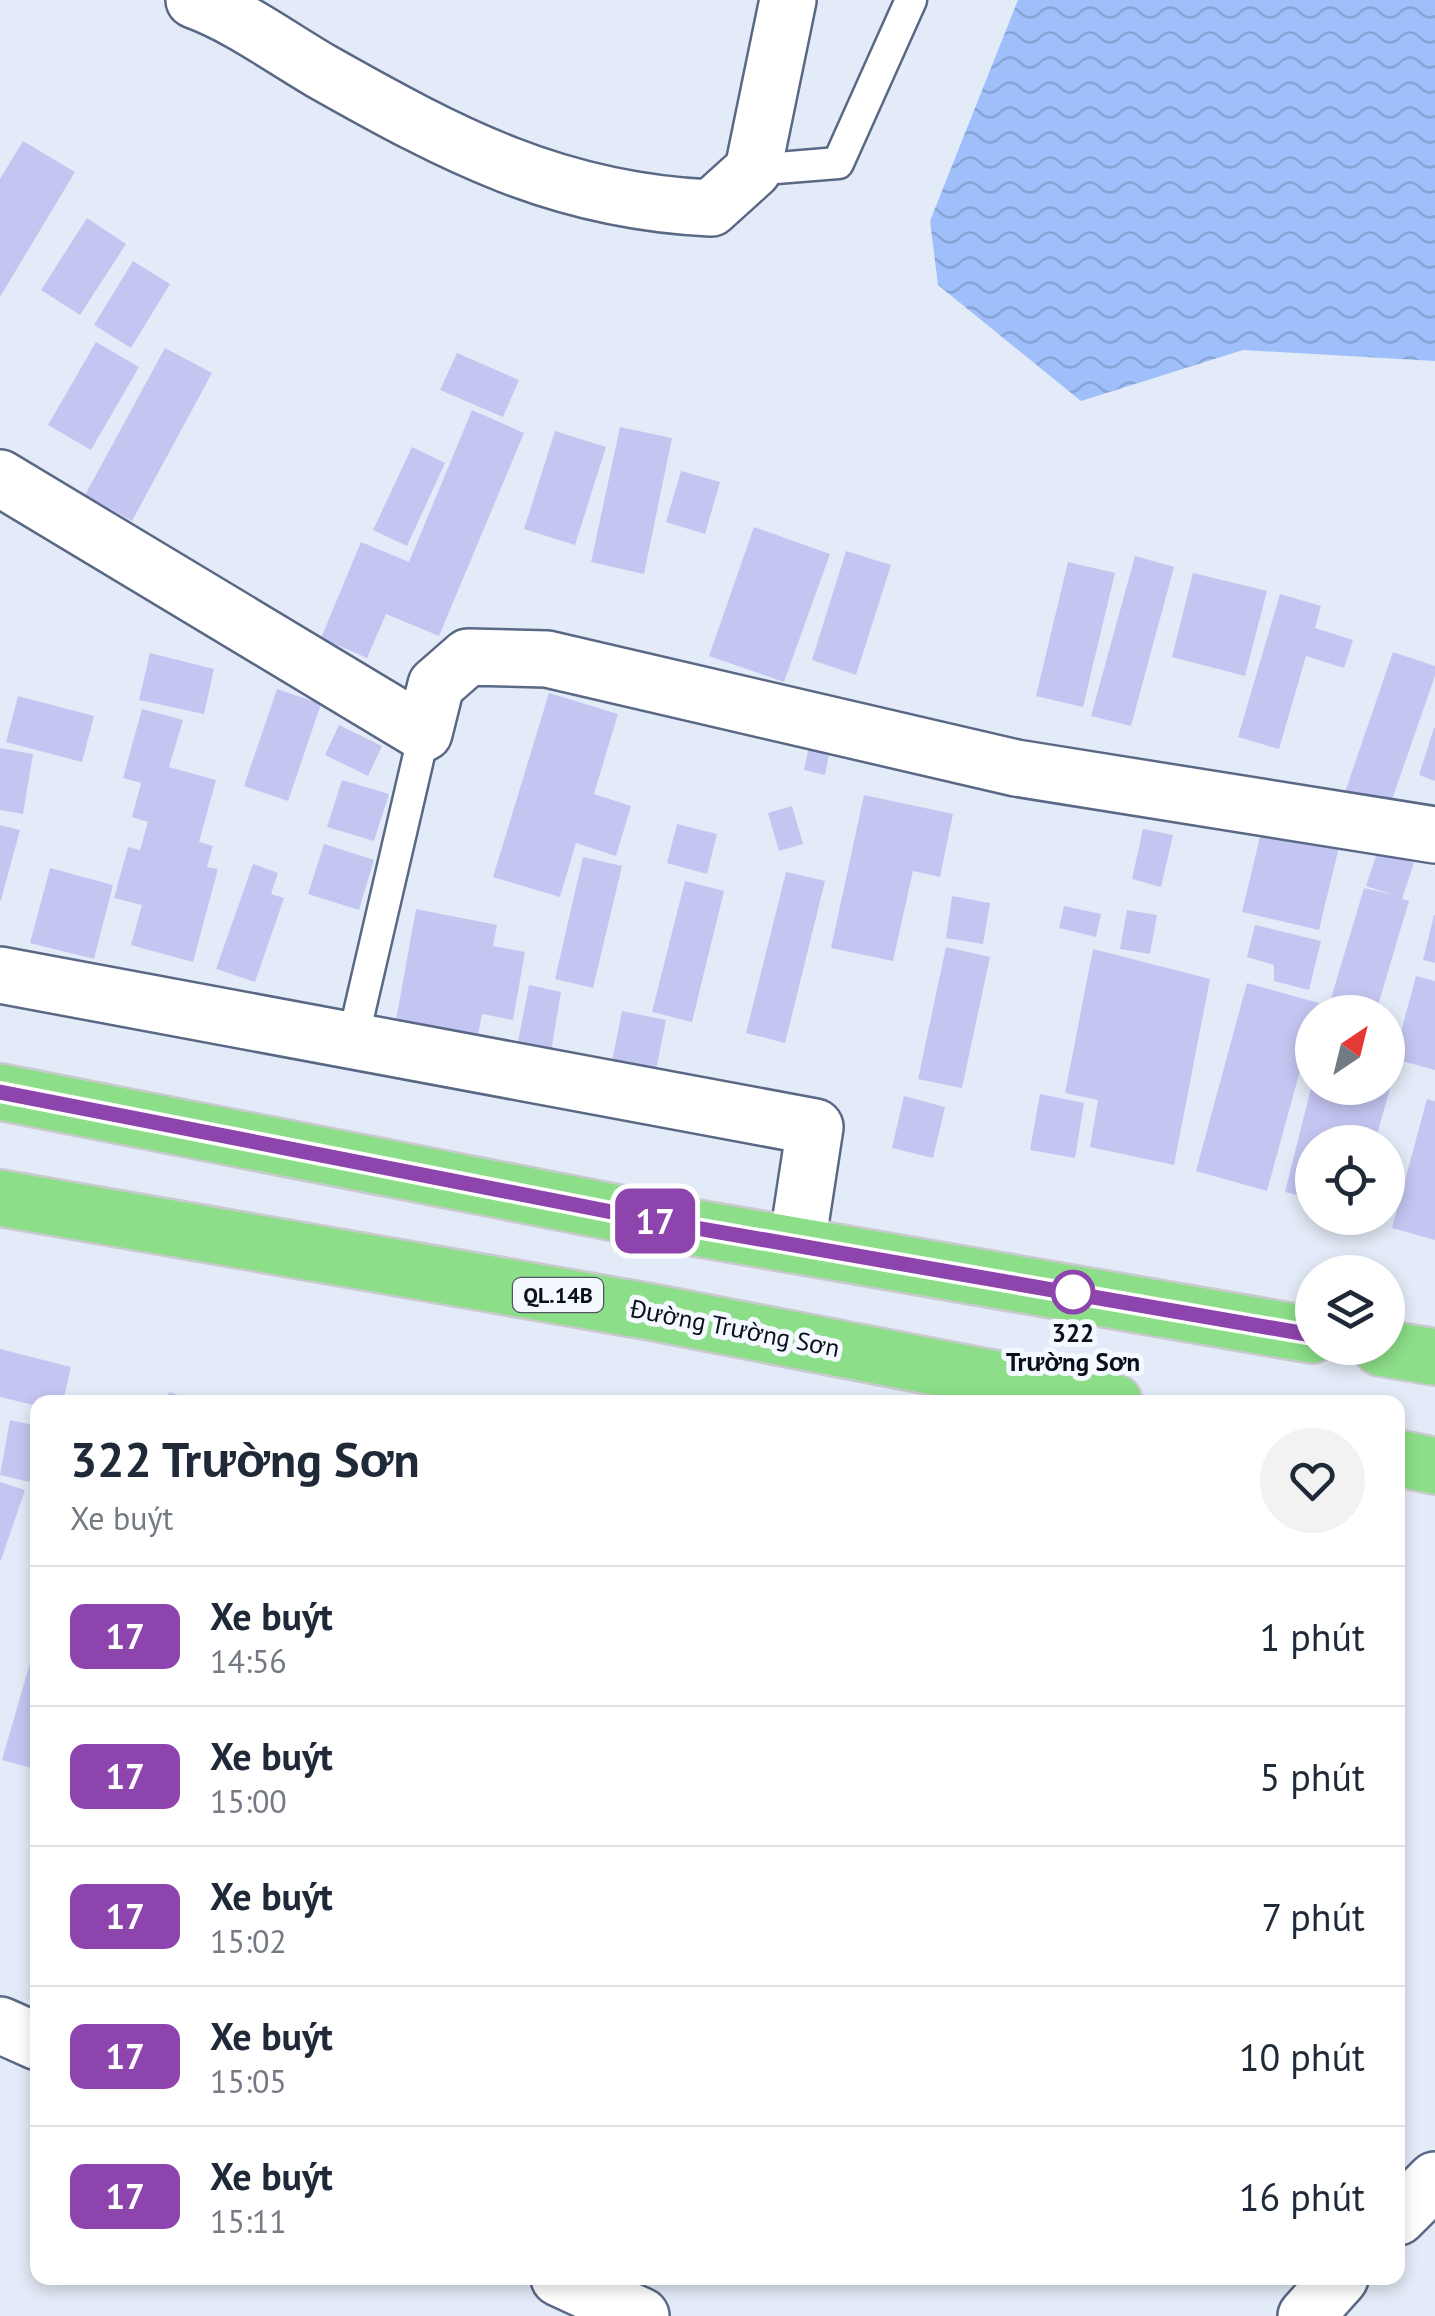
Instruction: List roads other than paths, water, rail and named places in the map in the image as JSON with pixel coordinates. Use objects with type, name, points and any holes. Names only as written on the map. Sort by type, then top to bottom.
[{"type":"highway","points":[[0,1092],[796,1244],[1295,1332]]},
{"type":"highway","name":"Đường Trường Sơn","points":[[0,1198],[651,1312],[1078,1395]]},
{"type":"highway","points":[[1405,1352],[1435,1357]]},
{"type":"highway","points":[[1405,1460],[1435,1466]]},
{"type":"street","points":[[194,0],[404,118],[518,173],[646,205],[711,208],[753,170],[788,0]]},
{"type":"street","points":[[0,478],[424,733],[436,685],[468,657],[547,659],[1016,768],[1435,834]]},
{"type":"street","points":[[0,976],[816,1127],[796,1244]]},
{"type":"street","points":[[0,2025],[30,2038]]},
{"type":"street","points":[[1405,2210],[1435,2180]]},
{"type":"street","points":[[574,2285],[641,2316]]},
{"type":"street","points":[[1306,2316],[1334,2285]]},
{"type":"lane","points":[[753,170],[838,163],[911,0]]},
{"type":"lane","points":[[353,1039],[424,733]]},
{"type":"water","points":[[1018,0],[1435,0],[1435,361],[1243,350],[1081,401],[938,285],[930,221]]},
{"type":"place","name":"322 Trường Sơn","points":[[1073,1292]]}]
